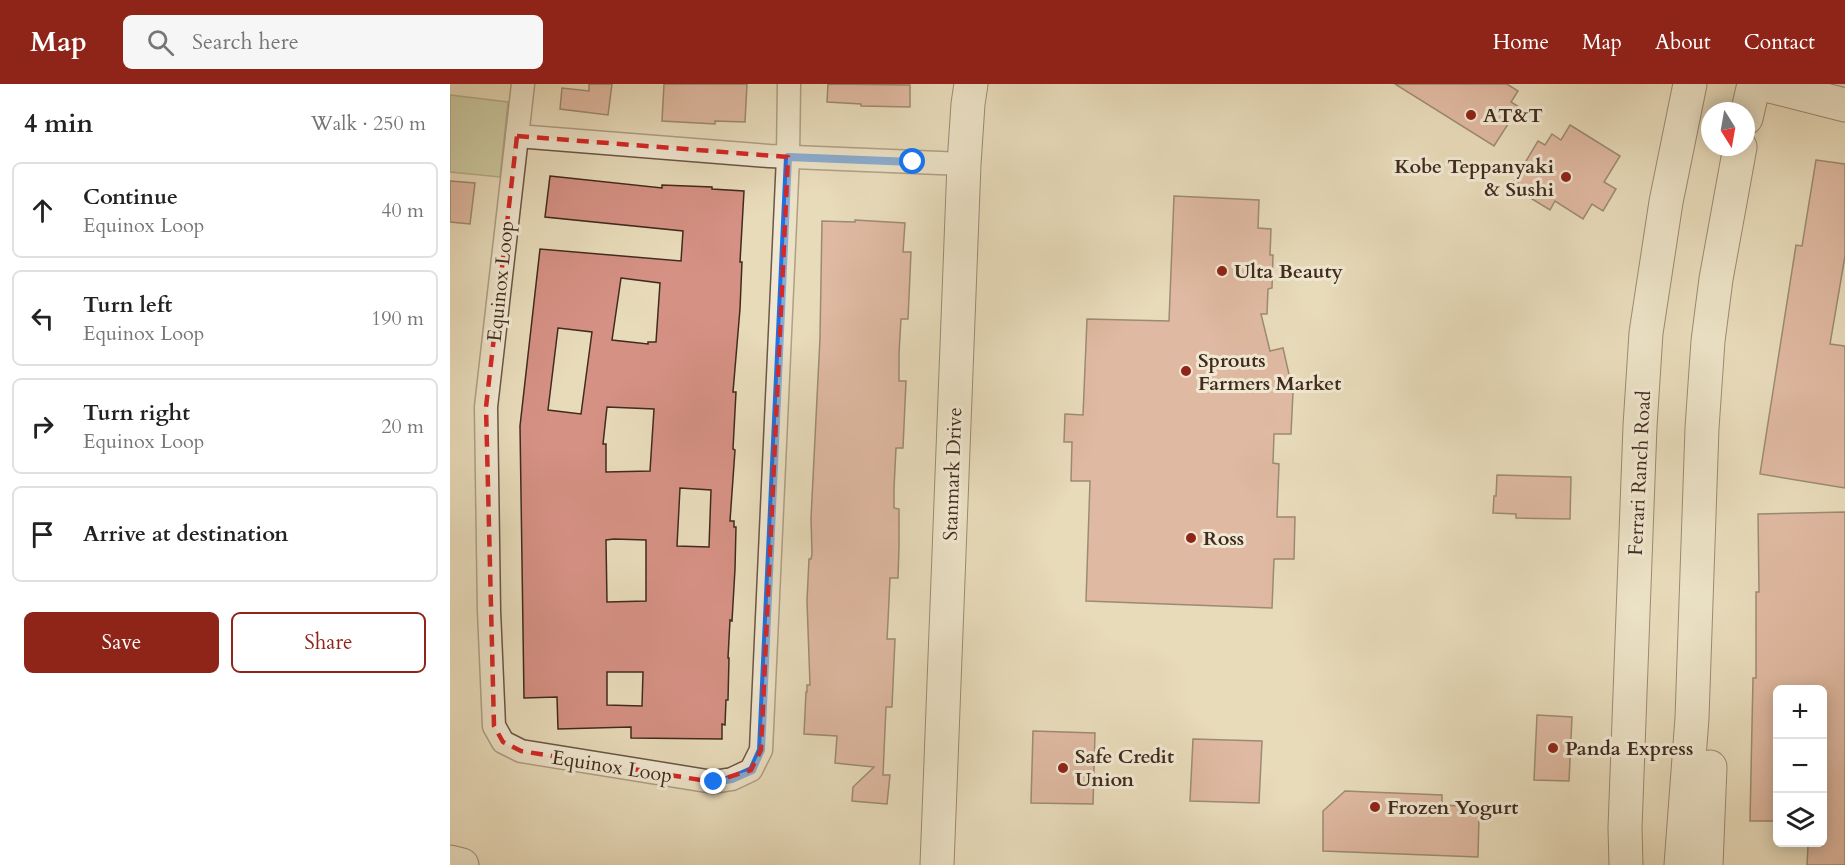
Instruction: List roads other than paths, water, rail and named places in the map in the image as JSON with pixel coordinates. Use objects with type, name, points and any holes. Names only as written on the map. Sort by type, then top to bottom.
[{"type":"main road","name":"Stanmark Drive","points":[[937,865],[964,164],[968,104],[972,84]]},
{"type":"main road","name":"Ferrari Ranch Road","points":[[1626,865],[1625,828],[1637,479],[1646,333],[1666,202],[1690,84]]},
{"type":"main road","points":[[1750,102],[1754,84]]},
{"type":"main road","points":[[1762,84],[1845,105]]},
{"type":"main road","points":[[1681,865],[1692,718],[1702,428],[1708,340],[1716,279],[1738,156]]},
{"type":"main road","points":[[1692,718],[1710,759],[1706,865]]},
{"type":"main road","points":[[1612,865],[1625,828]]},
{"type":"main road","points":[[450,862],[462,865]]},
{"type":"street","name":"Equinox Loop","points":[[524,84],[486,407],[489,600],[494,726],[503,742],[521,751],[714,782],[732,779],[752,770],[761,750],[788,157],[789,84]]},
{"type":"street","points":[[517,136],[788,157],[964,164]]},
{"type":"place","name":"AT&T","points":[[1471,115]]},
{"type":"place","name":"Kobe Teppanyaki & Sushi","points":[[1566,177]]},
{"type":"place","name":"Ulta Beauty","points":[[1222,271]]},
{"type":"place","name":"Sprouts Farmers Market","points":[[1186,371]]},
{"type":"place","name":"Ross","points":[[1191,538]]},
{"type":"place","name":"Panda Express","points":[[1553,748]]},
{"type":"place","name":"Safe Credit Union","points":[[1063,768]]},
{"type":"place","name":"Frozen Yogurt","points":[[1375,807]]}]
